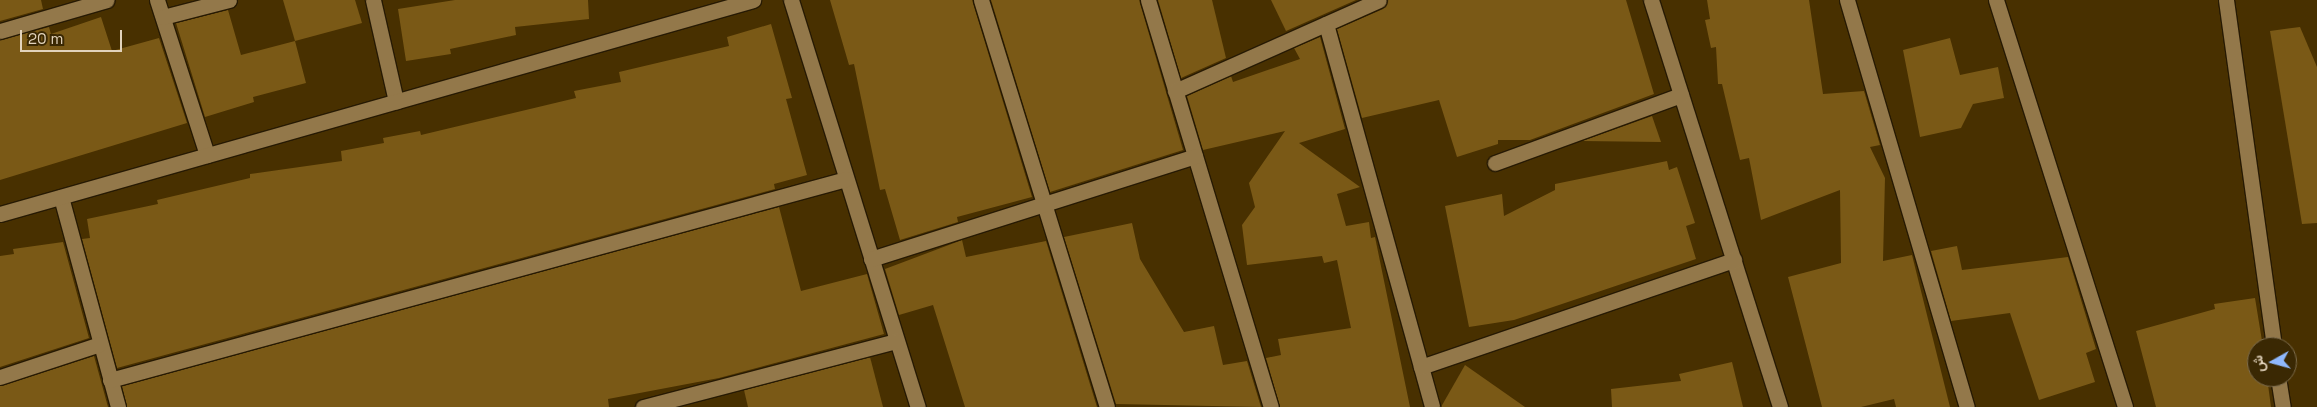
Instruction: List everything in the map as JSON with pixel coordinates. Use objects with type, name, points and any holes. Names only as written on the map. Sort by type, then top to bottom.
[{"type":"street","points":[[0,31],[107,0]]},
{"type":"street","points":[[157,0],[207,155]]},
{"type":"street","points":[[162,17],[229,0]]},
{"type":"street","points":[[373,0],[396,101]]},
{"type":"street","points":[[0,214],[753,0]]},
{"type":"street","points":[[791,0],[918,407]]},
{"type":"street","points":[[981,0],[1106,407]]},
{"type":"street","points":[[1148,0],[1271,407]]},
{"type":"street","points":[[1175,91],[1379,0]]},
{"type":"street","points":[[1651,0],[1780,407]]},
{"type":"street","points":[[1847,0],[1967,407]]},
{"type":"street","points":[[1996,0],[2126,407]]},
{"type":"street","points":[[2226,0],[2273,337]]},
{"type":"street","points":[[1326,24],[1432,407]]},
{"type":"street","points":[[1495,163],[1681,94]]},
{"type":"street","points":[[871,259],[1195,156]]},
{"type":"street","points":[[110,380],[846,179]]},
{"type":"street","points":[[61,196],[118,407]]},
{"type":"street","points":[[1421,367],[1734,260]]},
{"type":"street","points":[[643,407],[896,341]]},
{"type":"street","points":[[0,377],[100,344]]},
{"type":"street","points":[[2280,387],[2283,407]]},
{"type":"building","points":[[0,0],[41,0],[43,9],[0,21]]},
{"type":"building","points":[[283,0],[355,0],[362,23],[295,41]]},
{"type":"building","points":[[455,0],[588,0],[589,19],[515,27],[516,35],[450,49],[451,54],[406,61],[398,9]]},
{"type":"building","points":[[830,0],[972,0],[1032,197],[957,217],[958,222],[900,240],[885,189],[880,190],[854,64],[849,65]]},
{"type":"building","points":[[991,0],[1139,0],[1183,150],[1050,192]]},
{"type":"building","points":[[1158,0],[1212,0],[1226,58],[1181,78]]},
{"type":"building","points":[[1271,0],[1356,0],[1286,31]]},
{"type":"building","points":[[1388,0],[1626,0],[1654,94],[1530,140],[1498,140],[1498,144],[1457,157],[1439,100],[1362,118],[1337,29],[1383,9]]},
{"type":"building","points":[[1707,0],[1809,0],[1823,94],[1864,91],[1880,145],[1870,147],[1885,178],[1883,261],[1912,255],[1950,407],[1896,407],[1894,399],[1861,407],[1822,407],[1788,277],[1841,263],[1840,190],[1761,220],[1749,158],[1740,160],[1722,84],[1718,84],[1716,47],[1711,48],[1705,20],[1710,19]]},
{"type":"building","points":[[228,10],[241,55],[295,41],[306,83],[253,97],[254,102],[205,117],[176,23]]},
{"type":"building","points":[[101,17],[112,51],[159,38],[187,123],[0,180],[0,40],[49,27],[51,34]]},
{"type":"building","points":[[771,24],[792,98],[786,99],[807,175],[774,184],[775,189],[117,368],[82,239],[90,238],[87,219],[158,204],[157,200],[250,178],[250,174],[342,161],[341,151],[384,143],[383,138],[420,131],[421,135],[576,98],[574,91],[621,82],[619,72],[729,46],[727,37]]},
{"type":"building","points":[[2300,27],[2317,67],[2317,223],[2302,224],[2270,31]]},
{"type":"building","points":[[1320,37],[1345,129],[1299,143],[1360,187],[1337,194],[1346,226],[1369,222],[1371,238],[1375,237],[1410,407],[1280,407],[1266,358],[1281,355],[1278,339],[1351,328],[1337,260],[1324,263],[1322,256],[1247,265],[1242,225],[1255,207],[1249,183],[1285,131],[1203,150],[1187,96],[1231,76],[1233,82],[1300,59],[1294,48]]},
{"type":"building","points":[[1950,38],[1960,75],[1998,67],[2004,98],[1973,104],[1961,128],[1920,137],[1903,50]]},
{"type":"building","points":[[1652,116],[1661,142],[1582,141]]},
{"type":"building","points":[[1667,161],[1669,170],[1677,167],[1695,223],[1686,226],[1696,259],[1514,320],[1469,327],[1445,206],[1502,194],[1504,216],[1555,190],[1555,184]]},
{"type":"building","points":[[779,207],[801,291],[867,274],[884,334],[719,378],[608,399],[609,407],[127,407],[122,386]]},
{"type":"building","points":[[1132,223],[1140,259],[1184,332],[1214,326],[1223,365],[1247,361],[1261,407],[1116,404],[1064,237]]},
{"type":"building","points":[[962,240],[966,257],[1046,241],[1097,407],[965,407],[933,305],[899,315],[885,269]]},
{"type":"building","points":[[63,242],[89,338],[0,367],[0,256],[14,254],[13,249]]},
{"type":"building","points":[[1957,246],[1962,270],[2068,257],[2096,349],[2086,353],[2095,382],[2039,400],[2010,313],[1951,321],[1931,251]]},
{"type":"building","points":[[2255,298],[2261,337],[2247,337],[2247,387],[2268,387],[2271,407],[2156,407],[2136,331],[2215,309],[2214,304]]},
{"type":"building","points":[[94,356],[108,407],[0,407],[0,386]]},
{"type":"building","points":[[870,357],[883,407],[748,407],[744,390]]},
{"type":"building","points":[[1732,362],[1743,407],[1612,407],[1611,389],[1681,381],[1679,374]]},
{"type":"building","points":[[1465,365],[1525,407],[1441,407]]}]
